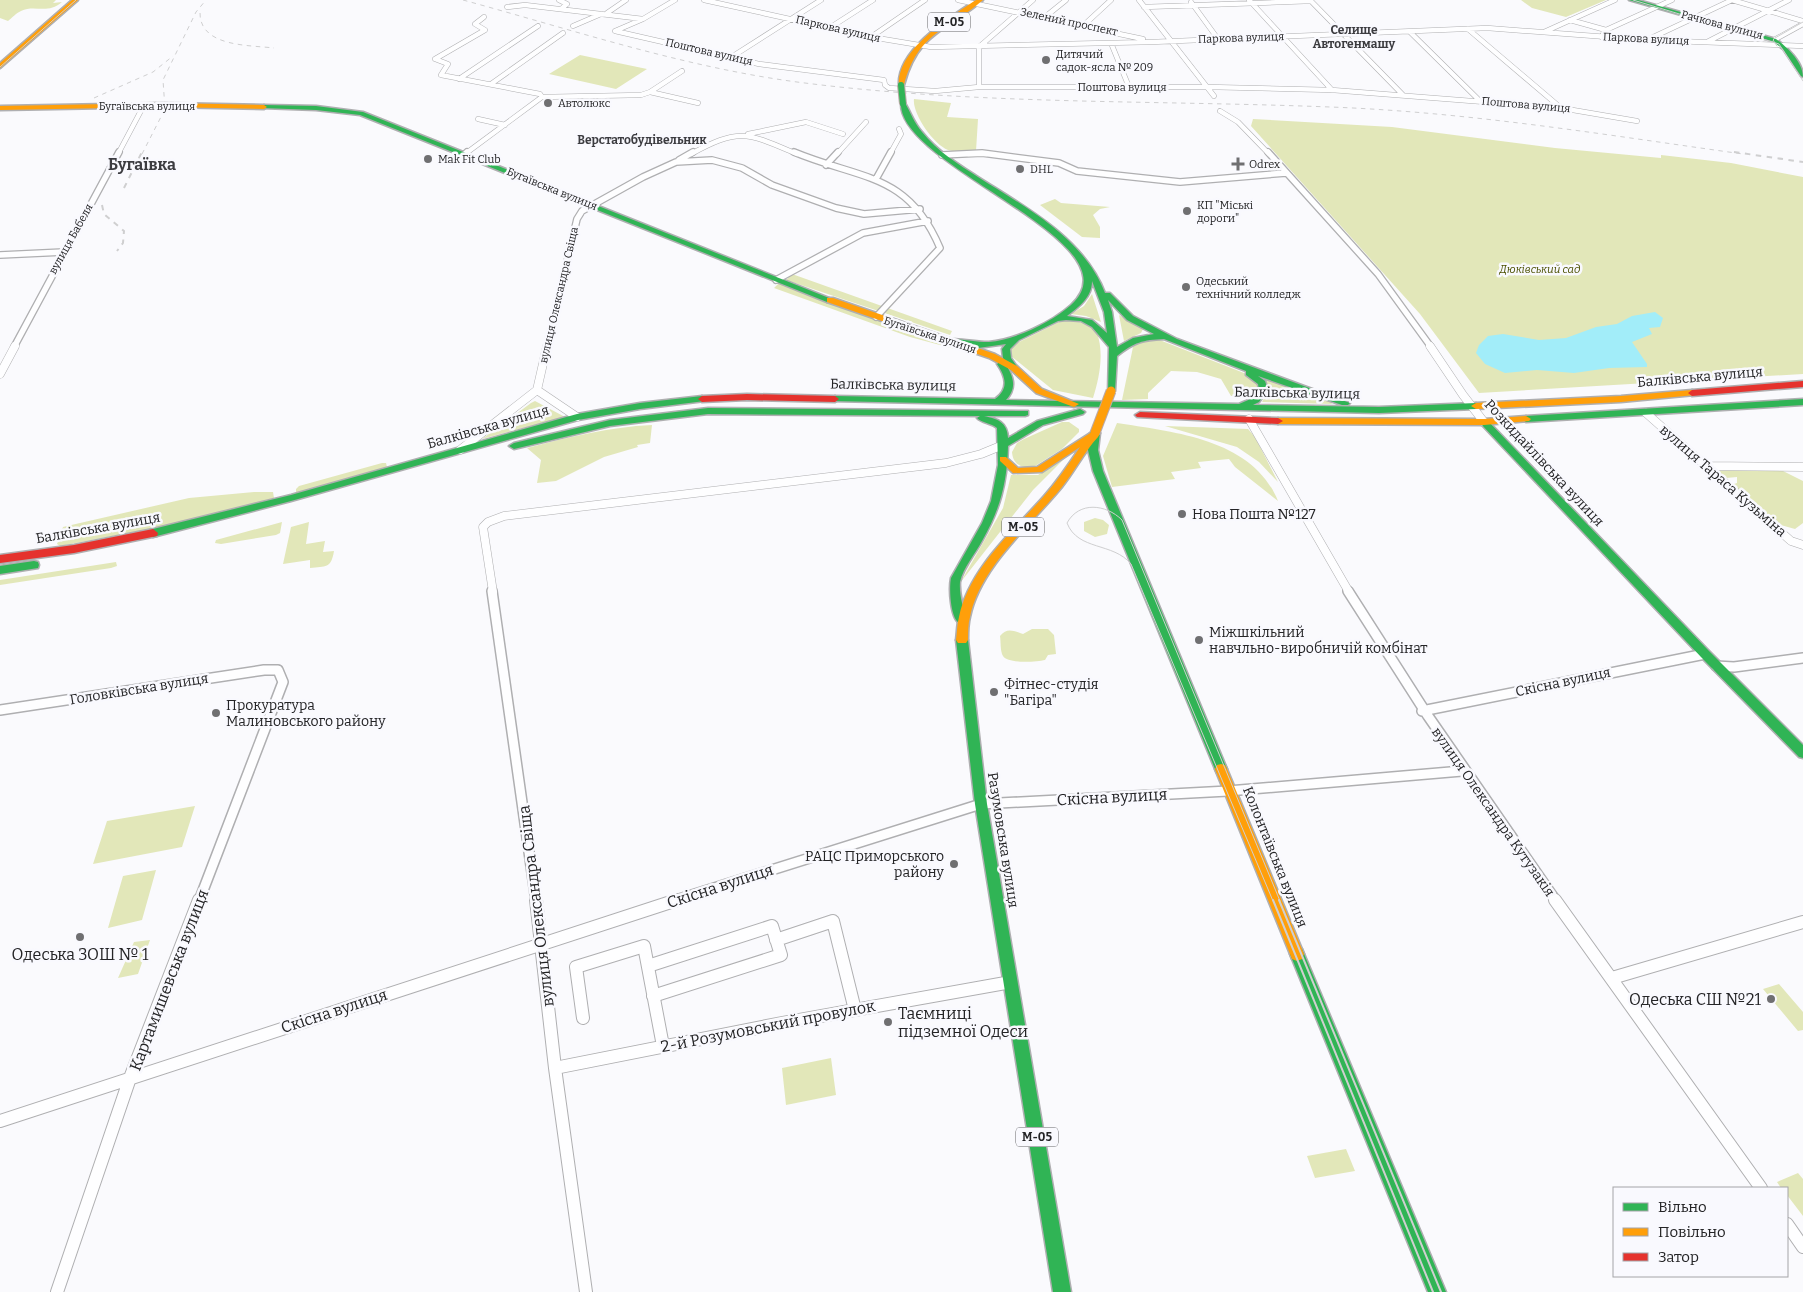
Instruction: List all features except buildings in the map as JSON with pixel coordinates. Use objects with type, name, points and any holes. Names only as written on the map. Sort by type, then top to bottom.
[{"type":"main road","points":[[0,66],[75,0]]},
{"type":"main road","name":"Рачкова вулиця","points":[[1632,0],[1779,43]]},
{"type":"main road","name":"М-05","points":[[978,2],[919,47],[906,66],[901,85],[903,104],[919,131],[942,155],[1043,221],[1060,236],[1085,264],[1100,286],[1108,310],[1114,355],[1110,391],[1094,435]]},
{"type":"main road","points":[[1779,43],[1803,75]]},
{"type":"main road","name":"Бугаївська вулиця","points":[[0,108],[144,105],[352,111],[465,154],[776,280],[876,317],[992,356],[1014,368],[1039,391],[1077,408]]},
{"type":"main road","points":[[949,341],[986,345],[1017,337],[1050,320],[1074,306],[1085,296],[1088,285],[1085,264]]},
{"type":"main road","points":[[1100,286],[1125,314],[1174,341]]},
{"type":"main road","points":[[1050,320],[1074,317],[1095,322],[1103,330],[1114,355],[1131,341],[1142,336],[1156,336],[1174,341],[1316,395],[1367,409]]},
{"type":"main road","points":[[1014,368],[1007,358],[1006,349],[1017,337]]},
{"type":"main road","points":[[992,356],[1007,371],[1011,381],[1008,394],[996,403]]},
{"type":"main road","points":[[1238,365],[1259,380],[1264,386],[1263,394],[1259,398],[1238,407]]},
{"type":"main road","name":"Балківська вулиця","points":[[266,517],[564,432],[638,417],[742,410],[963,414],[1077,408],[1238,407],[1367,409],[1470,407],[1622,399],[1803,384]]},
{"type":"main road","name":"Балківська вулиця","points":[[0,559],[114,542],[196,525],[577,417],[636,406],[712,398],[996,403],[1249,419],[1353,423],[1484,422],[1803,402]]},
{"type":"main road","points":[[1003,445],[1040,423],[1077,408]]},
{"type":"main road","points":[[961,622],[955,593],[956,578],[997,506],[1003,482],[1002,425],[994,421],[963,414]]},
{"type":"main road","name":"Розкидайлівська вулиця","points":[[1484,422],[1716,666],[1803,753]]},
{"type":"main road","points":[[1003,459],[1016,470],[1035,471],[1094,435]]},
{"type":"main road","name":"Колонтаївська вулиця","points":[[1094,435],[1092,446],[1096,465],[1437,1292]]},
{"type":"main road","name":"Разумовська вулиця","points":[[1062,1292],[981,804],[962,653],[961,622],[970,597],[983,574],[1062,481],[1094,435]]},
{"type":"main road","name":"Балківська вулиця","points":[[0,570],[92,557],[168,541]]},
{"type":"street","points":[[559,0],[567,4],[561,9]]},
{"type":"street","points":[[607,13],[626,0]]},
{"type":"street","points":[[507,7],[525,2],[561,9],[607,13],[643,19],[675,0]]},
{"type":"street","name":"Паркова вулиця","points":[[704,0],[919,47],[1150,42],[1487,28],[1648,40],[1706,43],[1779,43],[1803,46]]},
{"type":"street","points":[[730,58],[821,0]]},
{"type":"street","points":[[831,27],[873,0]]},
{"type":"street","points":[[871,37],[925,0]]},
{"type":"street","name":"Зелений проспект","points":[[958,0],[978,2],[1084,25],[1150,42]]},
{"type":"street","points":[[979,87],[979,47],[1033,0]]},
{"type":"street","points":[[1045,17],[1066,0]]},
{"type":"street","points":[[1084,25],[1111,0]]},
{"type":"street","points":[[1139,0],[1209,87],[1214,96]]},
{"type":"street","points":[[1189,0],[1218,39]]},
{"type":"street","points":[[1144,7],[1310,0],[1403,95]]},
{"type":"street","points":[[1543,33],[1615,0]]},
{"type":"street","points":[[1601,37],[1606,30],[1672,0]]},
{"type":"street","points":[[1648,40],[1732,0],[1803,22]]},
{"type":"street","points":[[1706,43],[1732,28],[1790,0]]},
{"type":"street","points":[[1250,2],[1332,90]]},
{"type":"street","points":[[573,26],[602,13]]},
{"type":"street","points":[[484,17],[475,24],[485,30],[435,59],[448,64],[441,75],[540,94],[542,97]]},
{"type":"street","name":"Поштова вулиця","points":[[643,19],[615,31],[759,64],[884,80],[885,85],[889,88],[935,92],[979,87],[1209,87],[1332,90],[1561,108],[1637,121]]},
{"type":"street","points":[[1570,20],[1606,30]]},
{"type":"street","points":[[1779,43],[1803,22]]},
{"type":"street","points":[[459,79],[538,26]]},
{"type":"street","points":[[1468,29],[1561,108]]},
{"type":"street","points":[[1410,32],[1480,101]]},
{"type":"street","points":[[491,84],[563,33]]},
{"type":"street","points":[[1111,42],[1129,87]]},
{"type":"street","points":[[465,154],[542,97],[641,95],[650,92],[682,71]]},
{"type":"street","points":[[650,92],[698,103]]},
{"type":"street","name":"вулиця Бабеля","points":[[0,374],[144,105]]},
{"type":"street","name":"Розкидайлівська вулиця","points":[[1220,111],[1232,116],[1377,272],[1406,309],[1470,407],[1484,422]]},
{"type":"street","points":[[478,119],[504,125]]},
{"type":"street","points":[[591,205],[708,144],[806,122],[843,134]]},
{"type":"street","points":[[826,165],[866,122]]},
{"type":"street","points":[[876,179],[901,134],[900,129]]},
{"type":"street","points":[[745,135],[826,165],[885,182],[920,209],[940,248],[876,317]]},
{"type":"street","points":[[942,155],[988,154],[1059,163],[1077,171],[1180,182],[1286,173]]},
{"type":"street","points":[[676,162],[712,160],[742,168],[772,185],[836,208],[864,214],[920,209]]},
{"type":"street","name":"вулиця Олександра Свіща","points":[[537,390],[577,219],[591,205]]},
{"type":"street","points":[[776,280],[863,233],[928,222]]},
{"type":"street","points":[[0,256],[64,252]]},
{"type":"street","points":[[457,452],[537,390],[577,417]]},
{"type":"street","name":"вулиця Тараса Кузьміна","points":[[1646,413],[1782,533],[1792,540],[1803,544]]},
{"type":"street","name":"вулиця Олександра Кутузакія","points":[[1249,419],[1316,542],[1422,711],[1462,771],[1760,1187]]},
{"type":"street","name":"вулиця Олександра Свіща","points":[[586,1292],[555,1068],[527,828],[483,527],[488,522],[504,516],[946,463],[981,454],[1003,445]]},
{"type":"street","points":[[1706,466],[1803,467]]},
{"type":"street","name":"Cкісна вулиця","points":[[1422,711],[1705,654]]},
{"type":"street","points":[[1716,666],[1734,667],[1803,658]]},
{"type":"street","name":"Головківська вулиця","points":[[0,710],[264,670],[278,670]]},
{"type":"street","name":"Картамишевська вулиця","points":[[57,1292],[130,1078],[265,732],[282,682],[278,670]]},
{"type":"street","name":"Cкісна вулиця","points":[[0,1121],[541,943],[981,804],[1231,791],[1462,771]]},
{"type":"street","points":[[776,940],[833,921],[855,1010]]},
{"type":"street","points":[[1612,978],[1803,922]]},
{"type":"street","points":[[648,966],[772,926],[780,955],[654,996]]},
{"type":"street","points":[[583,1018],[576,967],[644,946],[663,1046]]},
{"type":"street","name":"2-й Розумовський провулок","points":[[555,1068],[663,1046],[1012,982]]},
{"type":"street","points":[[1788,1225],[1803,1247]]},
{"type":"green space","points":[[0,0],[56,0],[53,3],[62,2],[57,6],[46,9],[26,9],[17,13],[8,21],[0,18]]},
{"type":"green space","points":[[1521,0],[1606,0],[1566,17],[1532,8]]},
{"type":"green space","points":[[580,55],[647,69],[616,89],[549,74]]},
{"type":"green space","points":[[914,99],[951,103],[947,117],[978,119],[976,151],[955,151],[942,147],[930,135],[920,120],[914,105]]},
{"type":"green space","name":"Дюківський сад","points":[[1253,119],[1392,127],[1555,148],[1661,158],[1661,155],[1731,163],[1803,177],[1803,374],[1479,393],[1420,314],[1251,126]]},
{"type":"green space","points":[[1055,199],[1061,203],[1110,207],[1100,209],[1093,215],[1100,227],[1100,238],[1082,237],[1040,205]]},
{"type":"green space","points":[[792,274],[952,331],[950,335],[786,280]]},
{"type":"green space","points":[[779,283],[915,334],[985,357],[910,337],[774,288]]},
{"type":"green space","points":[[1092,294],[1101,322],[1086,316],[1071,314],[1084,306]]},
{"type":"green space","points":[[1119,315],[1143,329],[1141,333],[1124,341]]},
{"type":"green space","points":[[1070,320],[1093,325],[1097,333],[1101,352],[1098,380],[1093,398],[1053,390],[1011,356],[1010,349],[1015,344],[1061,321]]},
{"type":"green space","points":[[1157,339],[1244,373],[1257,383],[1258,390],[1253,396],[1231,396],[1221,379],[1197,372],[1171,371],[1148,393],[1148,399],[1122,400],[1133,347],[1141,341]]},
{"type":"green space","points":[[1264,378],[1331,402],[1332,404],[1262,402],[1269,390]]},
{"type":"green space","points":[[535,401],[565,417],[482,439],[531,403]]},
{"type":"green space","points":[[1062,422],[1069,422],[1079,429],[1079,432],[1062,449],[1032,468],[1016,463],[1012,452],[1017,443]]},
{"type":"green space","points":[[1117,423],[1186,435],[1231,451],[1250,464],[1266,480],[1278,501],[1235,467],[1229,459],[1198,462],[1201,468],[1171,472],[1175,479],[1112,487],[1103,456]]},
{"type":"green space","points":[[652,425],[650,443],[637,445],[638,447],[604,457],[556,481],[537,483],[541,460],[527,448],[605,430]]},
{"type":"green space","points":[[1165,426],[1248,429],[1255,437],[1278,482],[1259,462],[1237,447]]},
{"type":"green space","points":[[1067,456],[1033,490],[960,583],[1003,508],[1011,475],[1038,475]]},
{"type":"green space","points":[[386,463],[387,467],[296,493],[296,489],[299,486]]},
{"type":"green space","points":[[1777,468],[1803,481],[1803,523],[1795,529],[1774,523],[1731,485],[1737,483],[1737,477],[1726,478],[1711,469]]},
{"type":"green space","points":[[273,492],[274,498],[186,522],[60,546],[57,544],[63,527],[189,498]]},
{"type":"green space","points":[[1095,518],[1103,520],[1109,525],[1107,534],[1095,537],[1084,531],[1084,522]]},
{"type":"green space","points":[[282,522],[280,533],[276,535],[221,544],[215,543],[216,540]]},
{"type":"green space","points":[[309,522],[306,544],[325,541],[323,552],[334,551],[331,561],[327,566],[310,568],[310,560],[283,564],[291,527]]},
{"type":"green space","points":[[116,562],[117,566],[111,568],[0,585],[0,580]]},
{"type":"green space","points":[[1032,629],[1048,629],[1054,635],[1056,654],[1048,655],[1045,660],[1029,662],[1006,659],[1001,649],[1000,636],[1005,631],[1011,630],[1023,634]]},
{"type":"green space","points":[[195,806],[182,847],[93,864],[107,821]]},
{"type":"green space","points":[[156,870],[142,920],[108,928],[123,876]]},
{"type":"green space","points":[[150,940],[138,974],[118,978],[134,942]]},
{"type":"green space","points":[[1779,984],[1803,1012],[1803,1030],[1798,1031],[1763,989]]},
{"type":"green space","points":[[831,1058],[836,1095],[786,1105],[782,1068]]},
{"type":"green space","points":[[1346,1149],[1355,1171],[1315,1178],[1307,1156]]},
{"type":"green space","points":[[1798,1173],[1803,1179],[1803,1216],[1788,1196],[1788,1187],[1780,1187],[1777,1182]]},
{"type":"water","points":[[1655,312],[1663,318],[1660,327],[1649,328],[1652,334],[1632,342],[1647,364],[1647,367],[1609,368],[1574,373],[1537,370],[1505,373],[1485,364],[1476,353],[1479,345],[1488,336],[1503,334],[1539,340],[1566,338],[1596,327],[1617,324],[1632,316]]},
{"type":"tram line","points":[[0,67],[76,0]]},
{"type":"tram line","points":[[1633,0],[1775,43]]},
{"type":"tram line","points":[[1775,43],[1773,40],[1775,38],[1803,22]]},
{"type":"tram line","points":[[1775,43],[1779,44],[1803,81]]},
{"type":"tram line","points":[[1273,901],[1131,564],[1115,552],[1087,542],[1072,532],[1067,523],[1078,511],[1085,508],[1101,508],[1122,520],[1280,901]]},
{"type":"tram line","points":[[1273,900],[1433,1292]]},
{"type":"tram line","points":[[1279,900],[1441,1292]]},
{"type":"railway","points":[[142,154],[165,109],[163,80],[196,12],[206,0]]},
{"type":"railway","points":[[463,0],[671,57],[713,67],[797,82],[930,95],[1382,110],[1537,125],[1743,154]]},
{"type":"railway","points":[[200,13],[202,24],[208,32],[217,38],[240,45],[274,48]]},
{"type":"railway","points":[[94,98],[153,72],[173,56]]},
{"type":"railway","points":[[124,188],[142,152]]},
{"type":"railway","points":[[1734,152],[1803,162]]},
{"type":"railway","points":[[102,205],[104,214],[124,231],[123,243],[117,251]]},
{"type":"traffic: fast","points":[[1632,0],[1774,40],[1785,48],[1803,75]]},
{"type":"traffic: fast","points":[[901,85],[903,104]]},
{"type":"traffic: fast","points":[[903,104],[913,125],[937,151],[956,166],[1030,214],[1057,234],[1079,257],[1097,282],[1108,312],[1113,348],[1111,391]]},
{"type":"traffic: fast","points":[[264,107],[316,108],[361,113],[830,300]]},
{"type":"traffic: fast","points":[[949,341],[989,345],[1005,342],[1046,325],[1060,317],[1081,300],[1088,288],[1086,268]]},
{"type":"traffic: fast","points":[[1107,295],[1130,318],[1174,341],[1301,389],[1345,403]]},
{"type":"traffic: fast","points":[[1057,319],[1075,318],[1089,322],[1100,330],[1110,345]]},
{"type":"traffic: fast","points":[[1114,354],[1136,340],[1155,336],[1162,337]]},
{"type":"traffic: fast","points":[[1014,368],[1007,358],[1006,349],[1017,337]]},
{"type":"traffic: fast","points":[[996,403],[1006,394],[1009,385],[1008,375],[1001,364]]},
{"type":"traffic: fast","points":[[1242,406],[1256,400],[1264,390],[1262,383],[1249,373]]},
{"type":"traffic: fast","points":[[153,533],[291,498],[577,417],[640,406],[702,399]]},
{"type":"traffic: fast","points":[[835,399],[1379,410],[1476,406]]},
{"type":"traffic: fast","points":[[1526,419],[1803,402]]},
{"type":"traffic: fast","points":[[514,446],[610,423],[708,411],[1025,413]]},
{"type":"traffic: fast","points":[[1003,445],[1040,423],[1080,412]]},
{"type":"traffic: fast","points":[[961,620],[955,594],[956,578],[992,512],[999,490],[1003,465],[1002,428],[995,422],[982,418]]},
{"type":"traffic: fast","points":[[1484,422],[1705,654],[1803,753]]},
{"type":"traffic: fast","points":[[1095,433],[1093,450],[1098,471],[1221,769]]},
{"type":"traffic: fast","points":[[0,570],[34,565]]},
{"type":"traffic: fast","points":[[962,640],[981,804],[1062,1292]]},
{"type":"traffic: fast","points":[[1297,954],[1437,1292]]},
{"type":"traffic: slow","points":[[0,66],[75,0]]},
{"type":"traffic: slow","points":[[901,85],[905,70],[920,45],[942,25],[980,0]]},
{"type":"traffic: slow","points":[[0,108],[165,105],[264,107]]},
{"type":"traffic: slow","points":[[830,300],[992,356],[1014,368],[1039,391],[1074,404]]},
{"type":"traffic: slow","points":[[1095,433],[1111,391]]},
{"type":"traffic: slow","points":[[1476,406],[1621,399],[1692,393]]},
{"type":"traffic: slow","points":[[1278,421],[1484,422],[1526,419]]},
{"type":"traffic: slow","points":[[962,640],[964,617],[972,595],[984,574],[998,554],[1062,481],[1095,433]]},
{"type":"traffic: slow","points":[[1003,459],[1016,471],[1039,470],[1070,449],[1093,437]]},
{"type":"traffic: slow","points":[[1221,769],[1297,954]]},
{"type":"traffic: jam","points":[[1692,393],[1803,384]]},
{"type":"traffic: jam","points":[[702,399],[747,397],[835,399]]},
{"type":"traffic: jam","points":[[1140,415],[1278,421]]},
{"type":"traffic: jam","points":[[0,559],[74,549],[153,533]]},
{"type":"place","name":"Дитячий садок-ясла № 209","points":[[1046,60]]},
{"type":"place","name":"Автолюкс","points":[[548,103]]},
{"type":"place","name":"Mak Fit Club","points":[[428,159]]},
{"type":"place","name":"Odrex","points":[[1238,164]]},
{"type":"place","name":"DHL","points":[[1020,169]]},
{"type":"place","name":"КП \"Міські дороги\"","points":[[1187,211]]},
{"type":"place","name":"Одеський технічний колледж","points":[[1186,287]]},
{"type":"place","name":"Нова Пошта №127","points":[[1182,514]]},
{"type":"place","name":"Міжшкільний навчльно-виробничій комбінат","points":[[1199,640]]},
{"type":"place","name":"Фітнес-студія \"Багіра\"","points":[[994,692]]},
{"type":"place","name":"Прокуратура Малиновського району","points":[[216,713]]},
{"type":"place","name":"РАЦС Приморського району","points":[[954,864]]},
{"type":"place","name":"Одеська ЗОШ № 1","points":[[80,937]]},
{"type":"place","name":"Одеська СШ №21","points":[[1771,999]]},
{"type":"place","name":"Таємниці підземної Одеси","points":[[888,1022]]},
{"type":"district","name":"Селище Автогенмашу","points":[[1354,37]]},
{"type":"district","name":"Верстатобудівельник","points":[[642,140]]},
{"type":"district","name":"Бугаївка","points":[[142,164]]}]
